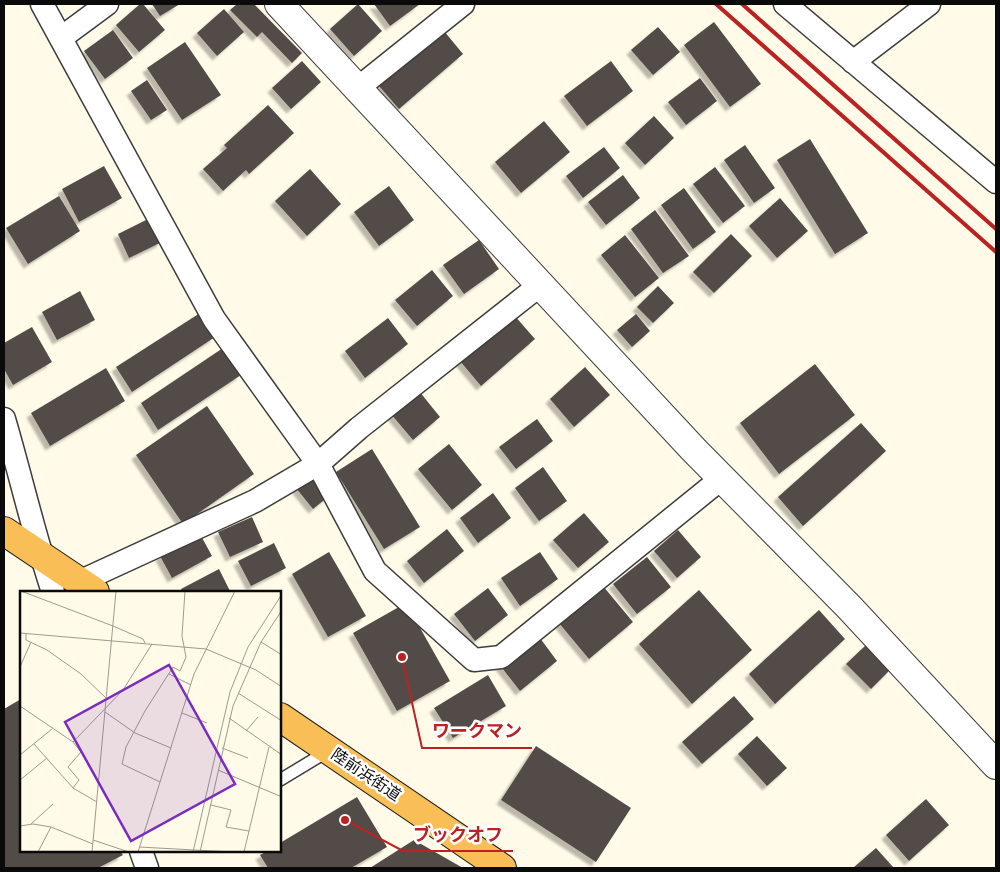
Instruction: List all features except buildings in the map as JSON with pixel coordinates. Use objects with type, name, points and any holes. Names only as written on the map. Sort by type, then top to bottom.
[{"type":"highway","points":[[4,530],[87,587]]},
{"type":"highway","name":"陸前浜街道","points":[[281,718],[502,868]]},
{"type":"street","points":[[42,4],[214,319],[318,464],[375,571],[474,660],[502,657],[722,478]]},
{"type":"street","points":[[61,38],[107,4]]},
{"type":"street","points":[[279,4],[540,285],[722,478],[849,607],[996,766]]},
{"type":"street","points":[[358,88],[463,4]]},
{"type":"street","points":[[785,4],[996,182]]},
{"type":"street","points":[[853,62],[929,4]]},
{"type":"street","points":[[87,587],[255,501],[318,464],[359,428],[540,285]]},
{"type":"street","points":[[4,419],[18,466],[40,555],[53,591]]},
{"type":"street","points":[[141,852],[147,868]]},
{"type":"lane","points":[[281,779],[329,750]]},
{"type":"railway","points":[[716,4],[996,252]]},
{"type":"railway","points":[[742,4],[996,229]]},
{"type":"place","name":"ワークマン","points":[[402,657]]},
{"type":"place","name":"ブックオフ","points":[[345,820]]}]
